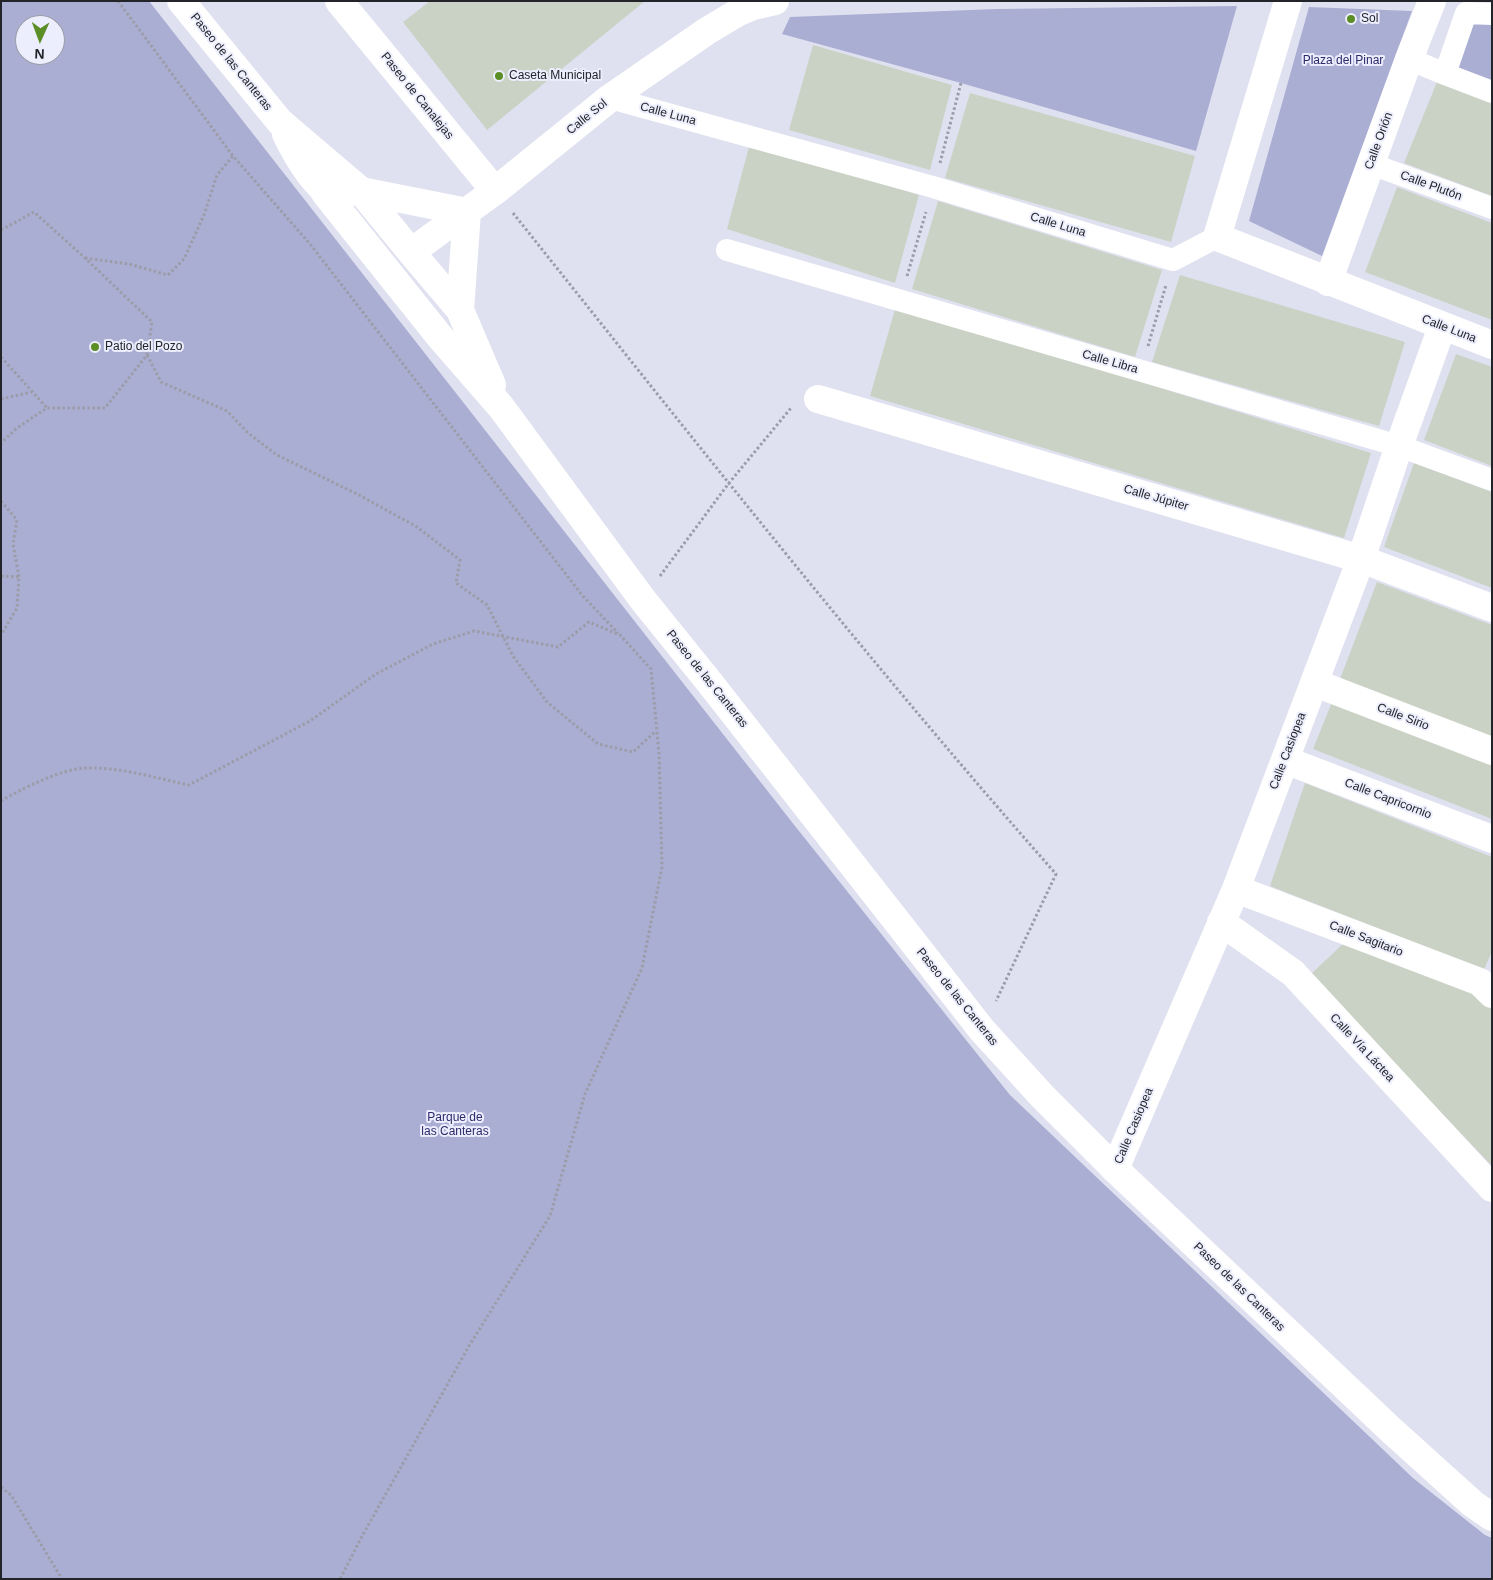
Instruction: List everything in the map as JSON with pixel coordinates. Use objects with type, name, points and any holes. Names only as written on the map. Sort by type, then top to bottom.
[{"type":"street","name":"Paseo de las Canteras","points":[[181,1],[280,122]]},
{"type":"street","name":"Paseo de Canalejas","points":[[339,1],[495,191]]},
{"type":"street","name":"Calle Sol","points":[[411,252],[495,191],[610,98],[707,31],[737,13],[754,6],[775,1]]},
{"type":"street","points":[[1173,260],[1217,237],[1288,1]]},
{"type":"street","name":"Calle Orión","points":[[1328,282],[1432,1]]},
{"type":"street","points":[[1445,74],[1466,14],[1492,14]]},
{"type":"street","points":[[1409,59],[1492,92]]},
{"type":"street","name":"Calle Luna","points":[[610,98],[933,187],[1173,260]]},
{"type":"street","points":[[280,122],[361,191],[460,310],[501,407]]},
{"type":"street","points":[[280,122],[311,178],[440,337],[501,407]]},
{"type":"street","name":"Calle Plutón","points":[[1371,164],[1492,208]]},
{"type":"street","points":[[361,191],[467,212],[460,310]]},
{"type":"street","points":[[325,193],[382,241],[411,252]]},
{"type":"street","name":"Calle Luna","points":[[1217,237],[1492,345]]},
{"type":"street","name":"Calle Libra","points":[[727,250],[1399,446],[1492,480]]},
{"type":"street","points":[[411,252],[414,281],[440,337]]},
{"type":"street","name":"Calle Casiopea","points":[[1115,1169],[1236,889],[1361,558],[1442,326]]},
{"type":"street","name":"Calle Júpiter","points":[[818,399],[1361,558],[1492,608]]},
{"type":"street","name":"Paseo de las Canteras","points":[[501,407],[643,600],[716,690],[982,1030],[1042,1097],[1115,1169],[1384,1423],[1474,1504],[1492,1517]]},
{"type":"street","name":"Calle Sirio","points":[[1315,683],[1492,751]]},
{"type":"street","name":"Calle Capricornio","points":[[1285,760],[1492,839]]},
{"type":"street","name":"Calle Sagitario","points":[[1236,889],[1480,982],[1492,994]]},
{"type":"street","name":"Calle Vía Láctea","points":[[1221,922],[1293,973],[1492,1188]]},
{"type":"path","points":[[118,1],[233,156],[310,244],[582,594],[651,669],[657,731],[662,867],[642,968],[585,1094],[550,1216],[469,1346],[360,1538],[340,1579]]},
{"type":"path","points":[[85,258],[128,264],[168,275],[184,259],[204,215],[217,176],[233,156]]},
{"type":"path","points":[[495,191],[729,483],[981,788],[1056,874],[982,1030]]},
{"type":"path","points":[[1,230],[34,212],[152,322],[147,356],[105,408],[47,408],[17,428],[1,443]]},
{"type":"path","points":[[1141,371],[1173,260]]},
{"type":"path","points":[[147,356],[161,382],[227,411],[248,433],[277,455],[359,495],[417,527],[460,560],[456,583],[487,605],[513,656],[547,702],[598,744],[632,752],[657,731]]},
{"type":"path","points":[[1,357],[47,408]]},
{"type":"path","points":[[1,399],[32,392]]},
{"type":"path","points":[[643,600],[729,483],[789,410],[802,402],[818,399]]},
{"type":"path","points":[[1,501],[18,520],[13,544],[19,577],[17,608],[1,635]]},
{"type":"path","points":[[1,576],[19,577]]},
{"type":"path","points":[[1,801],[52,776],[85,768],[124,770],[188,786],[310,720],[376,674],[433,644],[474,631],[558,647],[589,622],[620,636]]},
{"type":"path","points":[[1,1488],[11,1495],[62,1579]]},
{"type":"green space","name":"Parque de las Canteras","points":[[1,1],[149,1],[795,826],[1010,1095],[1413,1478],[1485,1535],[1492,1538],[1492,1579],[1,1579]]},
{"type":"green space","points":[[1237,6],[1196,151],[961,83],[782,34],[790,17],[996,9]]},
{"type":"green space","name":"Plaza del Pinar","points":[[1309,7],[1412,11],[1322,256],[1249,221]]},
{"type":"green space","points":[[1457,9],[1492,10],[1492,98],[1439,77]]},
{"type":"building","name":"Caseta Municipal","points":[[430,1],[645,1],[487,130],[403,22]]},
{"type":"building","points":[[813,45],[952,85],[930,170],[789,130]]},
{"type":"building","points":[[1439,77],[1492,98],[1492,196],[1404,163]]},
{"type":"building","points":[[970,93],[1195,156],[1171,242],[945,178]]},
{"type":"building","points":[[750,143],[919,195],[895,283],[727,229]]},
{"type":"building","points":[[1397,187],[1492,223],[1492,320],[1365,272]]},
{"type":"building","points":[[938,201],[1162,270],[1135,357],[912,289]]},
{"type":"building","points":[[1180,275],[1405,342],[1379,426],[1152,362]]},
{"type":"building","points":[[896,306],[1371,453],[1344,538],[870,396]]},
{"type":"building","points":[[1456,354],[1492,367],[1492,466],[1424,440]]},
{"type":"building","points":[[1414,463],[1492,492],[1492,588],[1384,547]]},
{"type":"building","points":[[1377,582],[1492,625],[1492,737],[1340,679]]},
{"type":"building","points":[[1332,702],[1492,762],[1492,819],[1313,749]]},
{"type":"building","points":[[1305,783],[1492,857],[1492,951],[1484,970],[1270,886]]},
{"type":"building","points":[[1347,940],[1474,988],[1492,1008],[1492,1166],[1310,975]]},
{"type":"place","name":"Sol","points":[[1351,19]]},
{"type":"place","name":"Caseta Municipal","points":[[499,76]]},
{"type":"place","name":"Patio del Pozo","points":[[95,347]]}]
